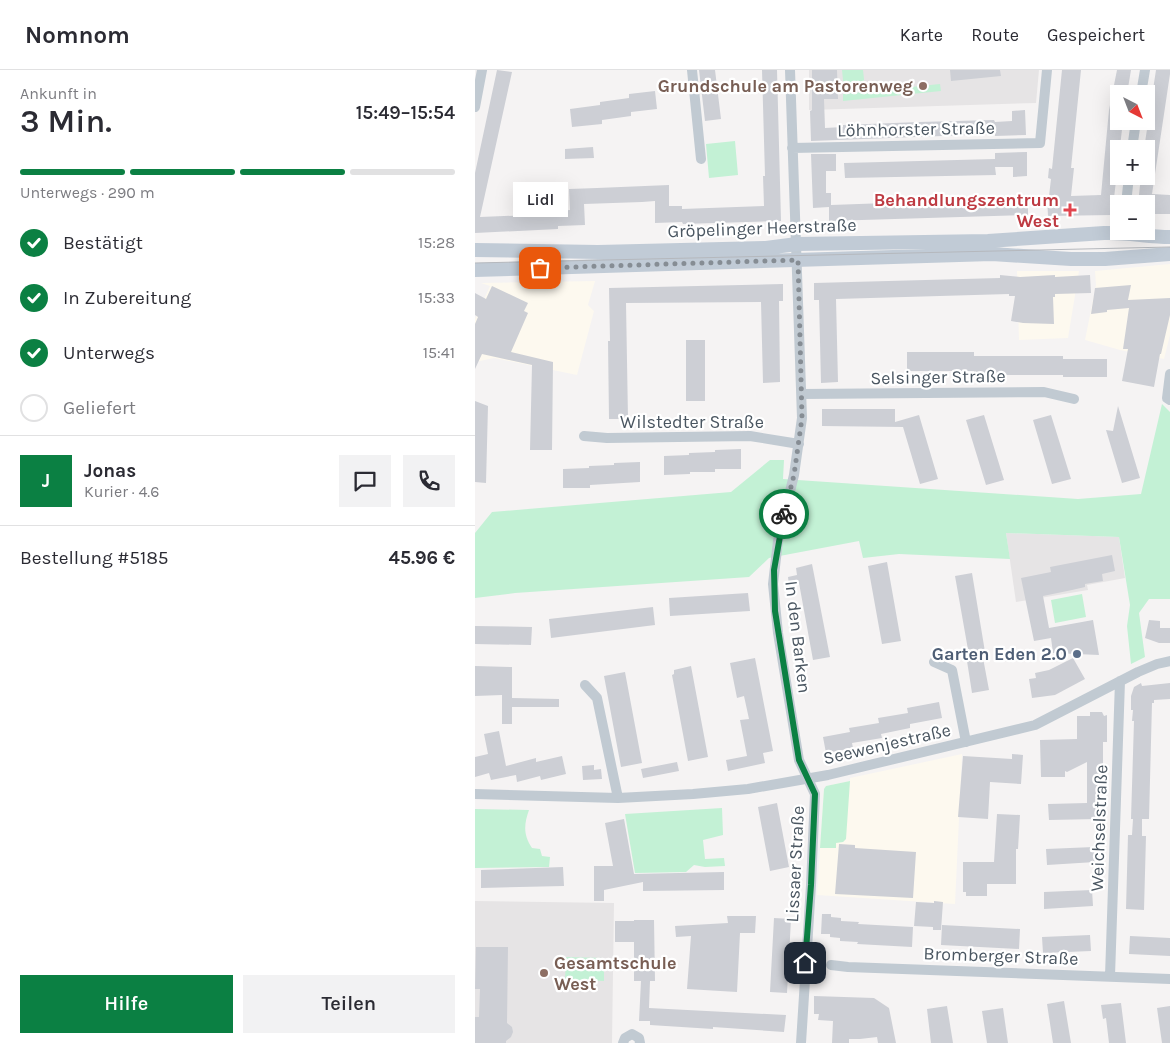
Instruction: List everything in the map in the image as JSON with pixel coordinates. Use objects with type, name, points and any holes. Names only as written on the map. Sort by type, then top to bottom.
[{"type":"main road","name":"Gröpelinger Heerstraße","points":[[475,250],[599,252],[766,248],[797,244],[987,241],[1110,233]]},
{"type":"main road","name":"Gröpelinger Heerstraße","points":[[1155,236],[1170,237]]},
{"type":"main road","name":"Gröpelinger Heerstraße","points":[[475,270],[992,254],[1071,259],[1105,259],[1170,254]]},
{"type":"street","points":[[475,107],[483,70]]},
{"type":"street","points":[[692,70],[701,159]]},
{"type":"street","name":"In den Barken","points":[[790,70],[802,418],[794,475],[778,541],[773,584],[778,633],[799,760],[807,778]]},
{"type":"street","name":"Löhnhorster Straße","points":[[792,148],[1040,143],[1047,70]]},
{"type":"street","points":[[1142,85],[1145,70]]},
{"type":"street","points":[[1169,399],[1170,374]]},
{"type":"street","name":"Selsinger Straße","points":[[802,394],[1044,392],[1074,399]]},
{"type":"street","name":"Wilstedter Straße","points":[[584,436],[607,438],[750,436],[799,444]]},
{"type":"street","name":"Seewenjestraße","points":[[475,794],[618,798],[693,794],[748,789],[828,775],[1035,725],[1120,681],[1157,664],[1170,661]]},
{"type":"street","points":[[934,662],[952,670],[967,742]]},
{"type":"street","name":"Weichselstraße","points":[[1110,976],[1120,681]]},
{"type":"street","points":[[585,685],[597,698],[618,798]]},
{"type":"street","name":"Lissaer Straße","points":[[801,1043],[815,804],[815,794],[807,778]]},
{"type":"street","name":"Bromberger Straße","points":[[831,965],[1170,979]]},
{"type":"street","points":[[623,1043],[627,1036],[632,1034],[639,1038],[640,1043]]},
{"type":"shaded area","name":"Grundschule am Pastorenweg","points":[[809,70],[1039,70],[1036,103],[809,110]]},
{"type":"shaded area","points":[[1170,264],[1170,335],[1164,359],[1120,350],[1085,340],[1096,285],[1095,271]]},
{"type":"shaded area","points":[[1017,271],[1079,271],[1068,338],[1019,340]]},
{"type":"shaded area","points":[[595,281],[588,305],[594,311],[577,375],[494,358],[475,362],[475,319],[490,286],[481,283]]},
{"type":"shaded area","points":[[1006,533],[1119,537],[1125,578],[1087,585],[1088,590],[1016,602]]},
{"type":"shaded area","points":[[962,754],[955,904],[817,895],[824,789],[826,786],[850,781],[850,778]]},
{"type":"shaded area","name":"Gesamtschule West","points":[[475,901],[614,903],[612,1043],[475,1043]]},
{"type":"green space","points":[[842,70],[863,70],[865,88],[844,90]]},
{"type":"green space","points":[[940,84],[941,91],[843,101],[843,94]]},
{"type":"green space","points":[[735,141],[738,175],[709,178],[706,144]]},
{"type":"green space","points":[[1162,404],[1170,412],[1170,599],[1149,599],[1139,613],[1145,657],[1131,664],[1127,626],[1130,605],[1119,537],[1006,533],[1010,559],[899,554],[863,558],[859,541],[769,558],[749,577],[515,593],[475,598],[475,533],[492,512],[731,492],[770,460],[784,460],[783,479],[1078,499],[1141,494]]},
{"type":"green space","points":[[1082,594],[1086,617],[1055,623],[1051,600]]},
{"type":"green space","points":[[850,781],[846,839],[843,842],[836,843],[836,848],[820,848],[824,789],[826,786]]},
{"type":"green space","points":[[722,808],[723,835],[703,840],[705,859],[724,858],[725,866],[705,867],[694,865],[686,872],[635,873],[625,814]]},
{"type":"green space","points":[[475,809],[529,810],[525,825],[527,839],[532,848],[540,849],[542,856],[550,857],[549,867],[475,868]]},
{"type":"green space","points":[[566,957],[604,958],[604,981],[565,980]]},
{"type":"building","points":[[497,70],[512,72],[480,217],[558,214],[557,211],[570,210],[569,189],[669,185],[669,206],[682,206],[682,209],[764,206],[762,70],[777,70],[781,221],[655,223],[655,201],[584,204],[585,225],[558,226],[558,229],[475,233],[475,173]]},
{"type":"building","points":[[699,70],[715,70],[721,119],[705,121]]},
{"type":"building","points":[[812,70],[837,70],[838,99],[824,99],[825,128],[843,127],[843,125],[919,122],[1012,121],[1012,111],[1025,110],[1026,135],[995,136],[995,134],[811,141]]},
{"type":"building","points":[[950,70],[1000,70],[1001,76],[951,81]]},
{"type":"building","points":[[1062,70],[1081,70],[1071,168],[1074,168],[1071,196],[1101,195],[1110,105],[1110,130],[1122,130],[1121,140],[1110,140],[1110,185],[1116,185],[1114,195],[1110,195],[1110,215],[1048,216],[1047,196],[1049,196],[1051,179],[1048,178],[1049,168],[1052,169]]},
{"type":"building","points":[[1117,70],[1131,70],[1128,85],[1114,85]]},
{"type":"building","points":[[1156,70],[1170,70],[1155,174],[1155,140],[1145,140],[1147,130],[1155,130],[1154,85]]},
{"type":"building","points":[[655,91],[657,109],[631,112],[631,116],[602,120],[602,124],[572,127],[570,109],[600,105],[600,102],[629,98],[629,94]]},
{"type":"building","points":[[593,147],[594,158],[565,159],[565,149]]},
{"type":"building","points":[[1027,152],[1027,176],[1013,177],[1013,167],[995,167],[996,175],[845,178],[844,163],[995,159],[995,153]]},
{"type":"building","points":[[811,154],[836,154],[836,171],[826,171],[826,193],[831,193],[831,205],[1028,198],[1028,215],[829,221],[829,207],[813,208]]},
{"type":"building","points":[[1140,185],[1153,185],[1152,194],[1170,195],[1170,214],[1155,214],[1155,195],[1139,195]]},
{"type":"building","points":[[1000,275],[1020,277],[1055,275],[1055,277],[1090,275],[1091,293],[1055,294],[1055,297],[1053,297],[1054,324],[1011,321],[1015,296],[1009,296],[1009,294],[836,299],[838,382],[821,383],[819,300],[814,300],[814,283],[1000,278]]},
{"type":"building","points":[[783,284],[783,301],[779,301],[780,382],[763,383],[761,302],[626,303],[628,419],[609,419],[609,288]]},
{"type":"building","points":[[1131,285],[1128,300],[1170,298],[1170,315],[1154,387],[1122,381],[1128,349],[1123,349],[1129,308],[1091,314],[1095,288]]},
{"type":"building","points":[[492,286],[528,303],[524,311],[528,313],[511,352],[553,362],[552,450],[530,450],[532,365],[482,354],[475,369],[475,324],[478,317],[475,315],[475,293],[486,299]]},
{"type":"building","points":[[686,340],[705,340],[705,401],[686,401]]},
{"type":"building","points":[[907,352],[974,352],[974,356],[1063,356],[1063,359],[1107,359],[1107,377],[974,375],[974,371],[907,371]]},
{"type":"building","points":[[475,401],[488,406],[486,483],[475,482]]},
{"type":"building","points":[[1118,406],[1140,478],[1122,483],[1106,430],[1113,431]]},
{"type":"building","points":[[822,409],[895,409],[895,422],[919,415],[938,479],[920,484],[903,427],[822,426]]},
{"type":"building","points":[[984,415],[1004,480],[986,485],[966,420]]},
{"type":"building","points":[[1051,415],[1071,479],[1052,484],[1033,420]]},
{"type":"building","points":[[741,449],[741,469],[715,469],[715,472],[664,475],[664,456]]},
{"type":"building","points":[[640,462],[640,482],[590,485],[590,488],[563,488],[563,469]]},
{"type":"building","points":[[1112,555],[1115,571],[1102,574],[1103,581],[1043,596],[1049,628],[1093,620],[1099,655],[1053,653],[1051,638],[1034,641],[1021,578],[1051,572],[1050,567]]},
{"type":"building","points":[[887,562],[901,641],[882,644],[868,566]]},
{"type":"building","points":[[812,564],[830,657],[813,660],[799,583],[789,585],[788,577],[797,575],[796,568]]},
{"type":"building","points":[[972,573],[986,658],[983,658],[989,690],[972,693],[967,661],[970,661],[955,576]]},
{"type":"building","points":[[748,593],[750,611],[670,616],[669,598]]},
{"type":"building","points":[[653,607],[655,625],[551,638],[549,619]]},
{"type":"building","points":[[1149,620],[1160,621],[1160,628],[1170,628],[1170,643],[1159,643],[1145,638]]},
{"type":"building","points":[[475,626],[532,627],[531,645],[475,644]]},
{"type":"building","points":[[755,658],[773,751],[763,753],[765,763],[728,771],[726,760],[747,756],[740,720],[749,719],[744,696],[737,698],[730,663]]},
{"type":"building","points":[[1073,658],[1085,679],[1055,695],[1032,698],[1029,679],[1036,678],[1035,673],[1049,670]]},
{"type":"building","points":[[475,666],[512,667],[512,698],[559,699],[559,707],[512,707],[512,724],[502,724],[502,695],[475,696]]},
{"type":"building","points":[[691,666],[708,757],[688,761],[672,675],[674,670]]},
{"type":"building","points":[[625,672],[642,763],[621,767],[604,676]]},
{"type":"building","points":[[1141,683],[1142,686],[1170,683],[1170,699],[1154,700],[1154,703],[1152,703],[1149,819],[1142,819],[1142,836],[1146,836],[1144,910],[1126,909],[1128,835],[1132,835],[1133,819],[1131,819],[1134,721],[1132,721],[1131,696],[1134,687]]},
{"type":"building","points":[[939,702],[942,718],[910,724],[910,728],[881,734],[882,738],[852,743],[853,748],[826,753],[823,737],[850,732],[849,728],[879,723],[878,718],[908,713],[907,708]]},
{"type":"building","points":[[1090,712],[1102,712],[1104,716],[1107,715],[1107,742],[1103,742],[1103,788],[1097,788],[1097,819],[1049,820],[1048,804],[1087,803],[1087,762],[1067,772],[1065,771],[1065,777],[1041,777],[1040,740],[1077,739],[1077,716],[1090,716]]},
{"type":"building","points":[[499,731],[506,766],[536,758],[536,762],[562,756],[566,774],[541,780],[540,776],[517,782],[516,775],[491,780],[489,773],[475,777],[475,757],[488,754],[484,734]]},
{"type":"building","points":[[1012,754],[1023,755],[1021,784],[990,782],[988,819],[958,817],[963,756],[1012,759]]},
{"type":"building","points":[[677,762],[679,771],[643,778],[641,769]]},
{"type":"building","points":[[594,765],[594,770],[601,769],[602,779],[583,780],[582,766]]},
{"type":"building","points":[[777,803],[789,867],[770,871],[758,807]]},
{"type":"building","points":[[997,814],[1020,815],[1018,849],[1016,849],[1016,884],[987,884],[987,896],[966,896],[966,892],[963,892],[963,862],[994,862]]},
{"type":"building","points":[[624,819],[634,874],[724,872],[724,890],[643,891],[643,882],[604,890],[604,901],[594,901],[594,866],[613,866],[605,823]]},
{"type":"building","points":[[839,844],[855,845],[855,848],[916,852],[913,898],[835,894]]},
{"type":"building","points":[[1094,847],[1095,862],[1047,865],[1046,849]]},
{"type":"building","points":[[563,867],[564,886],[481,888],[481,870]]},
{"type":"building","points":[[1092,890],[1093,906],[1044,909],[1044,892]]},
{"type":"building","points":[[934,901],[943,902],[941,930],[933,930],[933,927],[914,926],[916,902],[934,903]]},
{"type":"building","points":[[822,914],[831,914],[831,917],[841,918],[841,921],[859,922],[858,924],[913,927],[912,947],[857,944],[858,942],[840,941],[840,938],[830,937],[830,934],[821,934]]},
{"type":"building","points":[[727,916],[756,916],[755,933],[740,933],[737,992],[687,989],[691,936],[676,937],[675,926],[728,923]]},
{"type":"building","points":[[774,918],[791,919],[787,993],[770,992]]},
{"type":"building","points":[[654,920],[655,981],[650,981],[649,1008],[786,1015],[784,1032],[650,1025],[650,1021],[639,1021],[641,981],[634,981],[634,942],[615,942],[615,921]]},
{"type":"building","points":[[942,925],[1020,929],[1019,949],[941,945]]},
{"type":"building","points":[[1090,935],[1091,951],[1043,953],[1042,937]]},
{"type":"building","points":[[1130,936],[1170,938],[1170,956],[1129,954]]},
{"type":"building","points":[[476,947],[508,947],[507,1023],[512,1027],[513,1032],[506,1043],[475,1043],[475,1017],[479,1017],[480,989],[475,989]]},
{"type":"building","points":[[814,996],[874,998],[889,1008],[896,1043],[878,1043],[877,1037],[849,1039],[849,1043],[832,1043],[833,1021],[818,1020],[819,1014],[814,1014]]},
{"type":"building","points":[[1064,1001],[1071,1043],[1053,1043],[1047,1004]]},
{"type":"building","points":[[1121,1003],[1126,1043],[1109,1043],[1106,1018],[1103,1019],[1101,1005]]},
{"type":"building","points":[[947,1006],[953,1043],[931,1043],[927,1009]]},
{"type":"building","points":[[1170,1006],[1170,1043],[1162,1043],[1157,1008]]},
{"type":"building","points":[[1003,1008],[1008,1043],[987,1043],[982,1011]]},
{"type":"tram line","points":[[475,263],[1170,247]]},
{"type":"way so far","points":[[540,268],[798,260],[802,418],[794,475],[784,514]]},
{"type":"place","name":"Grundschule am Pastorenweg","points":[[923,86]]},
{"type":"place","name":"Behandlungszentrum West","points":[[1070,210]]},
{"type":"place","name":"Lidl","points":[[540,268]]},
{"type":"place","name":"Garten Eden 2.0","points":[[1077,654]]},
{"type":"place","name":"Gesamtschule West","points":[[544,973]]},
{"type":"route","points":[[784,514],[774,570],[775,611],[799,760],[815,794],[805,963]]}]
